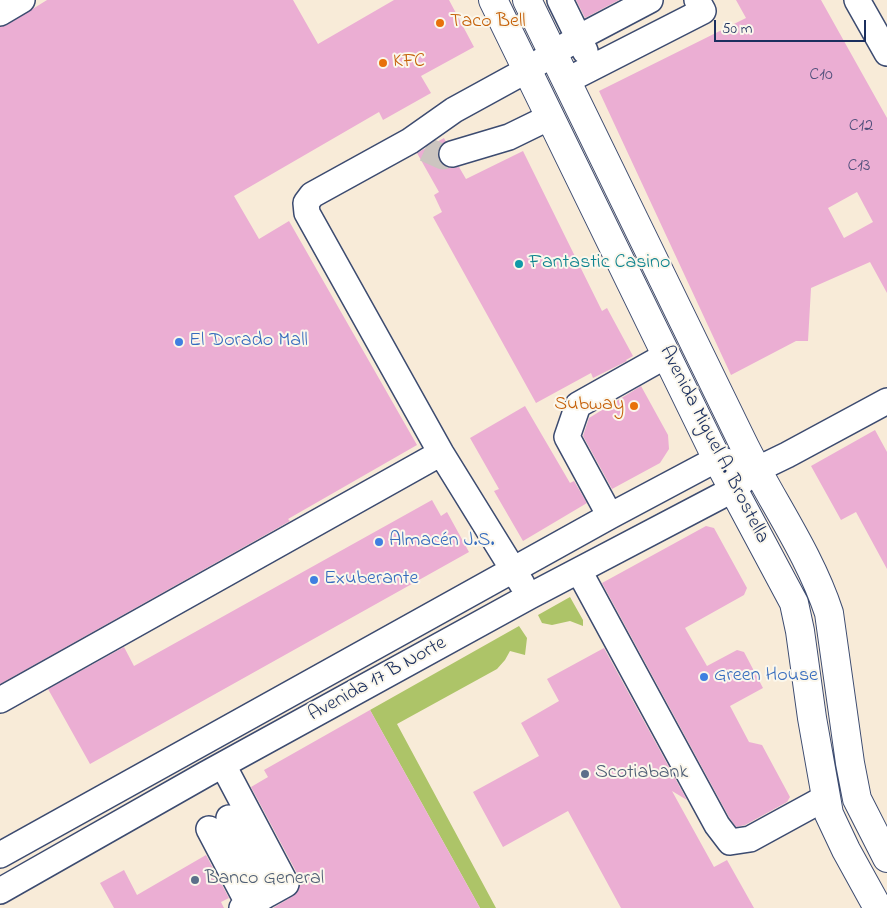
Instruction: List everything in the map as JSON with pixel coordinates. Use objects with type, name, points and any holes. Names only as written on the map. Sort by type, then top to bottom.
[{"type":"main road","name":"Avenida Miguel A. Brostella","points":[[493,0],[732,490],[794,603],[800,631],[825,798],[835,830],[878,908]]},
{"type":"main road","name":"Avenida Miguel A. Brostella","points":[[526,0],[756,470],[813,570],[829,613],[850,764],[857,800],[887,858]]},
{"type":"main road","points":[[593,204],[620,189]]},
{"type":"street","points":[[0,12],[22,0]]},
{"type":"street","points":[[560,0],[593,67]]},
{"type":"street","points":[[530,596],[441,453],[311,221],[306,208],[308,199],[312,195],[417,145],[454,110],[528,70],[578,38],[650,0]]},
{"type":"street","points":[[566,81],[703,11],[697,0]]},
{"type":"street","points":[[857,0],[887,53]]},
{"type":"street","points":[[452,154],[509,137],[550,117]]},
{"type":"street","points":[[610,516],[567,437],[578,405],[667,355]]},
{"type":"street","name":"Avenida 17 B Norte","points":[[0,891],[223,765],[360,703],[530,596],[732,490],[756,470],[887,401]]},
{"type":"street","points":[[0,700],[441,453]]},
{"type":"street","points":[[717,458],[756,470]]},
{"type":"street","name":"Avenida 17 B Norte","points":[[0,855],[717,458]]},
{"type":"street","points":[[579,570],[717,826],[730,842],[750,839],[825,798]]},
{"type":"street","points":[[219,823],[253,902],[286,884],[223,765]]},
{"type":"green space","points":[[570,597],[583,620],[583,626],[570,621],[552,625],[542,623],[538,615]]},
{"type":"green space","points":[[519,626],[527,638],[525,655],[510,651],[497,669],[397,724],[496,908],[480,908],[370,710]]},
{"type":"building","name":"El Dorado Mall","points":[[47,0],[293,0],[318,44],[394,0],[449,0],[474,47],[421,76],[431,93],[383,120],[379,112],[234,196],[259,239],[289,221],[417,445],[288,519],[290,521],[0,684],[0,27],[7,25]]},
{"type":"building","points":[[576,0],[619,0],[585,18]]},
{"type":"building","points":[[736,0],[821,0],[887,118],[887,293],[870,262],[811,288],[808,341],[796,341],[731,375],[599,91],[746,18]],"holes":[[[857,192],[873,222],[844,238],[828,208]]]},
{"type":"building","name":"Fantastic Casino","points":[[444,138],[446,142],[438,150],[438,159],[448,168],[459,167],[466,179],[523,151],[602,311],[607,308],[633,356],[593,378],[591,373],[536,403],[433,217],[442,212],[434,195],[439,192],[417,153]]},
{"type":"building","points":[[641,386],[668,435],[669,449],[660,463],[612,489],[583,436],[589,418]]},
{"type":"building","points":[[525,406],[570,483],[574,481],[587,503],[523,541],[494,491],[499,489],[470,438]]},
{"type":"building","points":[[875,430],[887,452],[887,569],[856,512],[841,520],[811,466]]},
{"type":"building","points":[[432,500],[441,516],[447,512],[469,552],[90,764],[48,689],[124,647],[134,666]]},
{"type":"building","points":[[706,526],[714,528],[747,588],[744,595],[685,628],[707,666],[737,650],[744,652],[763,688],[730,706],[749,742],[762,745],[790,797],[787,802],[745,825],[736,827],[602,583]]},
{"type":"building","name":"Scotiabank","points":[[604,648],[687,800],[672,791],[714,867],[727,860],[754,908],[621,908],[568,811],[503,847],[473,792],[539,756],[521,723],[559,701],[547,679]]},
{"type":"building","points":[[370,710],[480,908],[273,908],[298,891],[299,877],[251,787],[268,777],[264,770]]},
{"type":"building","points":[[206,855],[229,898],[221,902],[224,908],[114,908],[100,883],[124,870],[137,895]]},
{"type":"tunnel","points":[[425,149],[443,157],[452,154]]},
{"type":"place","name":"Taco Bell","points":[[440,23]]},
{"type":"place","name":"KFC","points":[[383,63]]},
{"type":"place","name":"Fantastic Casino","points":[[519,264]]},
{"type":"place","name":"El Dorado Mall","points":[[179,342]]},
{"type":"place","name":"Subway","points":[[634,406]]},
{"type":"place","name":"Almacén J.S.","points":[[379,542]]},
{"type":"place","name":"Exuberante","points":[[314,580]]},
{"type":"place","name":"Green House","points":[[704,677]]},
{"type":"place","name":"Scotiabank","points":[[585,774]]},
{"type":"place","name":"Banco General","points":[[195,880]]}]
